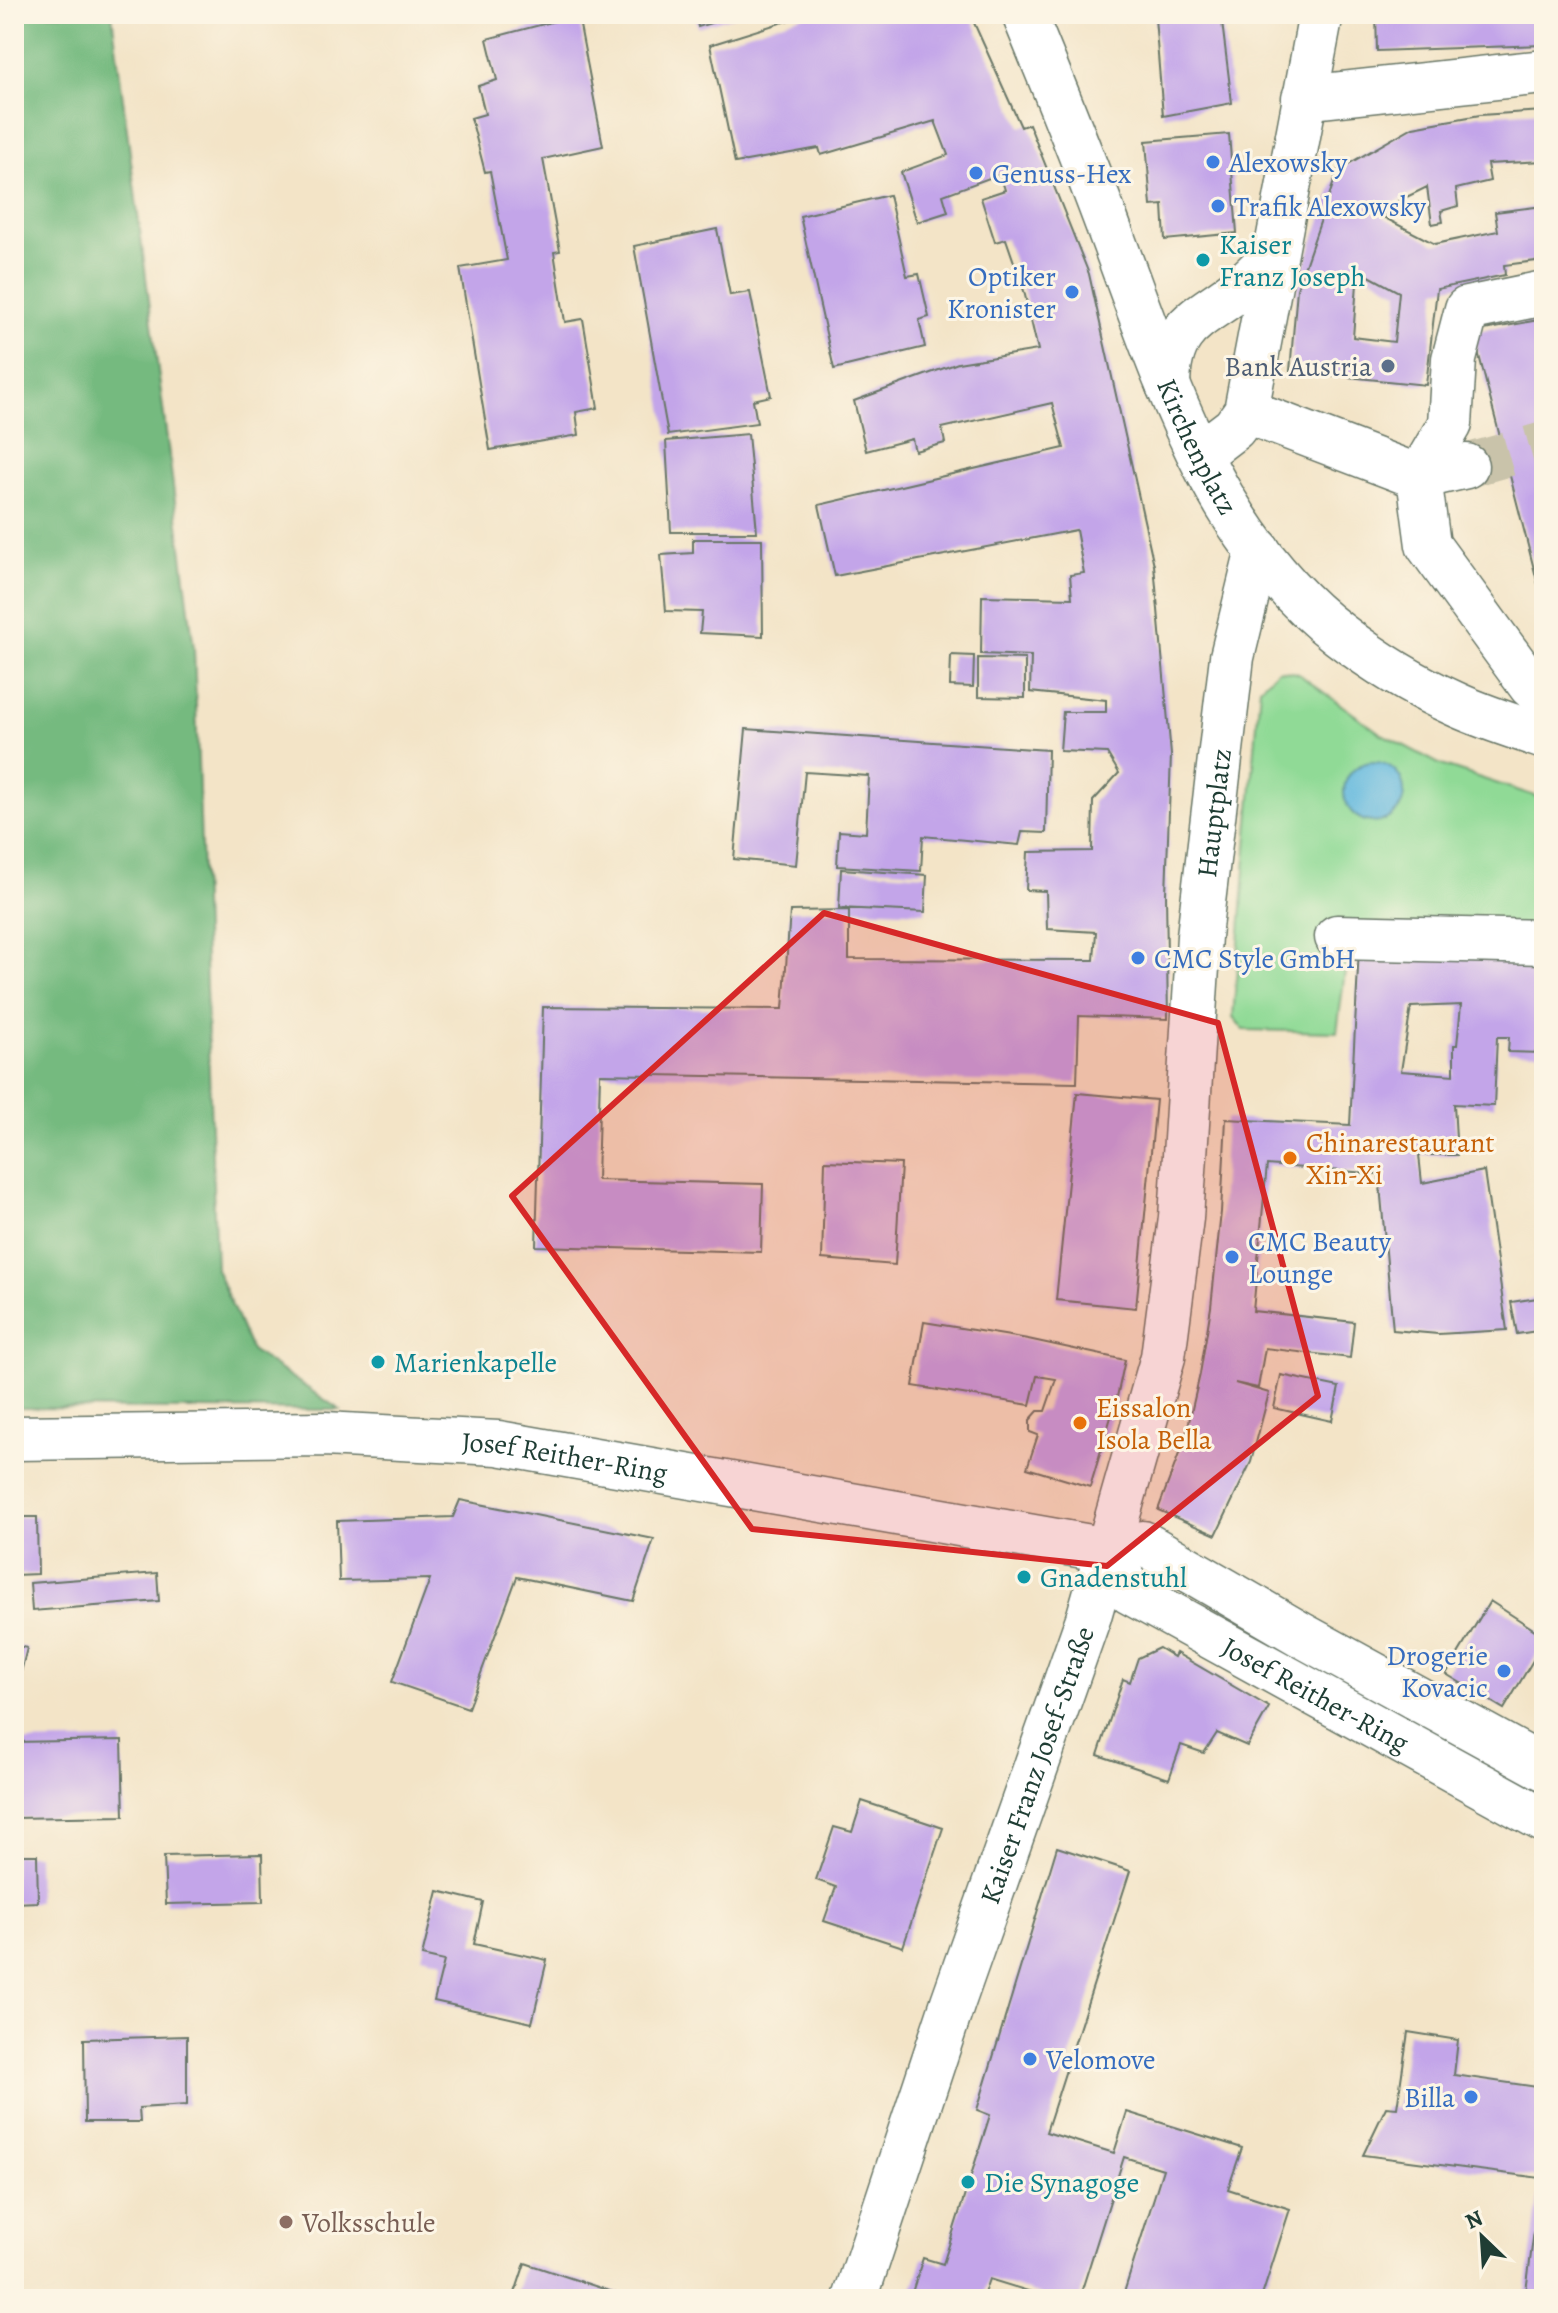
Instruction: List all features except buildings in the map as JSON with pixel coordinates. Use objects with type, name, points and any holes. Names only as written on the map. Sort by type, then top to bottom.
[{"type":"street","name":"Kirchenplatz","points":[[1024,14],[1078,142],[1168,385],[1200,454],[1240,525],[1285,584],[1337,632],[1387,667],[1453,703],[1544,737]]},
{"type":"street","points":[[1200,454],[1234,428],[1246,411],[1321,14]]},
{"type":"street","points":[[1304,98],[1544,72]]},
{"type":"street","points":[[1168,385],[1168,362],[1182,333],[1197,315],[1241,286],[1274,255]]},
{"type":"street","points":[[1132,289],[1155,306],[1180,317],[1197,315]]},
{"type":"street","points":[[1544,293],[1467,309],[1454,359],[1450,424],[1419,477],[1428,545],[1531,686],[1544,697]]},
{"type":"street","points":[[1246,411],[1419,477],[1466,466]]},
{"type":"street","name":"Hauptplatz","points":[[1190,1079],[1199,936],[1232,657],[1258,550]]},
{"type":"street","points":[[1337,937],[1544,942]]},
{"type":"street","name":"Kaiser Franz Josef-Straße","points":[[855,2299],[953,2002],[1089,1616],[1163,1357],[1181,1218],[1190,1079]]},
{"type":"street","name":"Josef Reither-Ring","points":[[14,1438],[324,1434],[498,1443],[1107,1550],[1143,1543],[1314,1642],[1544,1768]]},
{"type":"street","name":"Josef Reither-Ring","points":[[1107,1550],[1130,1592],[1544,1820]]},
{"type":"highlighted area","points":[[824,913],[1218,1023],[1318,1396],[1107,1566],[752,1529],[512,1196]]},
{"type":"green space","points":[[14,14],[112,14],[194,648],[216,1269],[251,1350],[340,1410],[14,1408]]},
{"type":"green space","points":[[1278,670],[1297,673],[1380,733],[1441,765],[1544,799],[1544,931],[1350,933],[1337,1032],[1244,1030],[1233,1017],[1260,687]]},
{"type":"water","points":[[1374,762],[1385,764],[1395,771],[1402,781],[1402,803],[1395,813],[1385,820],[1374,822],[1363,820],[1353,813],[1346,803],[1344,792],[1346,781],[1353,771],[1363,764]]},
{"type":"tunnel","points":[[1466,466],[1544,444]]},
{"type":"place","name":"Alexowsky","points":[[1213,162]]},
{"type":"place","name":"Genuss-Hex","points":[[976,173]]},
{"type":"place","name":"Trafik Alexowsky","points":[[1218,206]]},
{"type":"place","name":"Kaiser Franz Joseph","points":[[1203,260]]},
{"type":"place","name":"Optiker Kronister","points":[[1072,292]]},
{"type":"place","name":"Bank Austria","points":[[1388,366]]},
{"type":"place","name":"CMC Style GmbH","points":[[1138,958]]},
{"type":"place","name":"Chinarestaurant Xin-Xi","points":[[1290,1158]]},
{"type":"place","name":"CMC Beauty Lounge","points":[[1232,1257]]},
{"type":"place","name":"Marienkapelle","points":[[378,1362]]},
{"type":"place","name":"Eissalon Isola Bella","points":[[1080,1423]]},
{"type":"place","name":"Gnadenstuhl","points":[[1024,1577]]},
{"type":"place","name":"Drogerie Kovacic","points":[[1504,1671]]},
{"type":"place","name":"Velomove","points":[[1030,2059]]},
{"type":"place","name":"Billa","points":[[1471,2097]]},
{"type":"place","name":"Die Synagoge","points":[[968,2182]]},
{"type":"place","name":"Volksschule","points":[[286,2222]]}]
